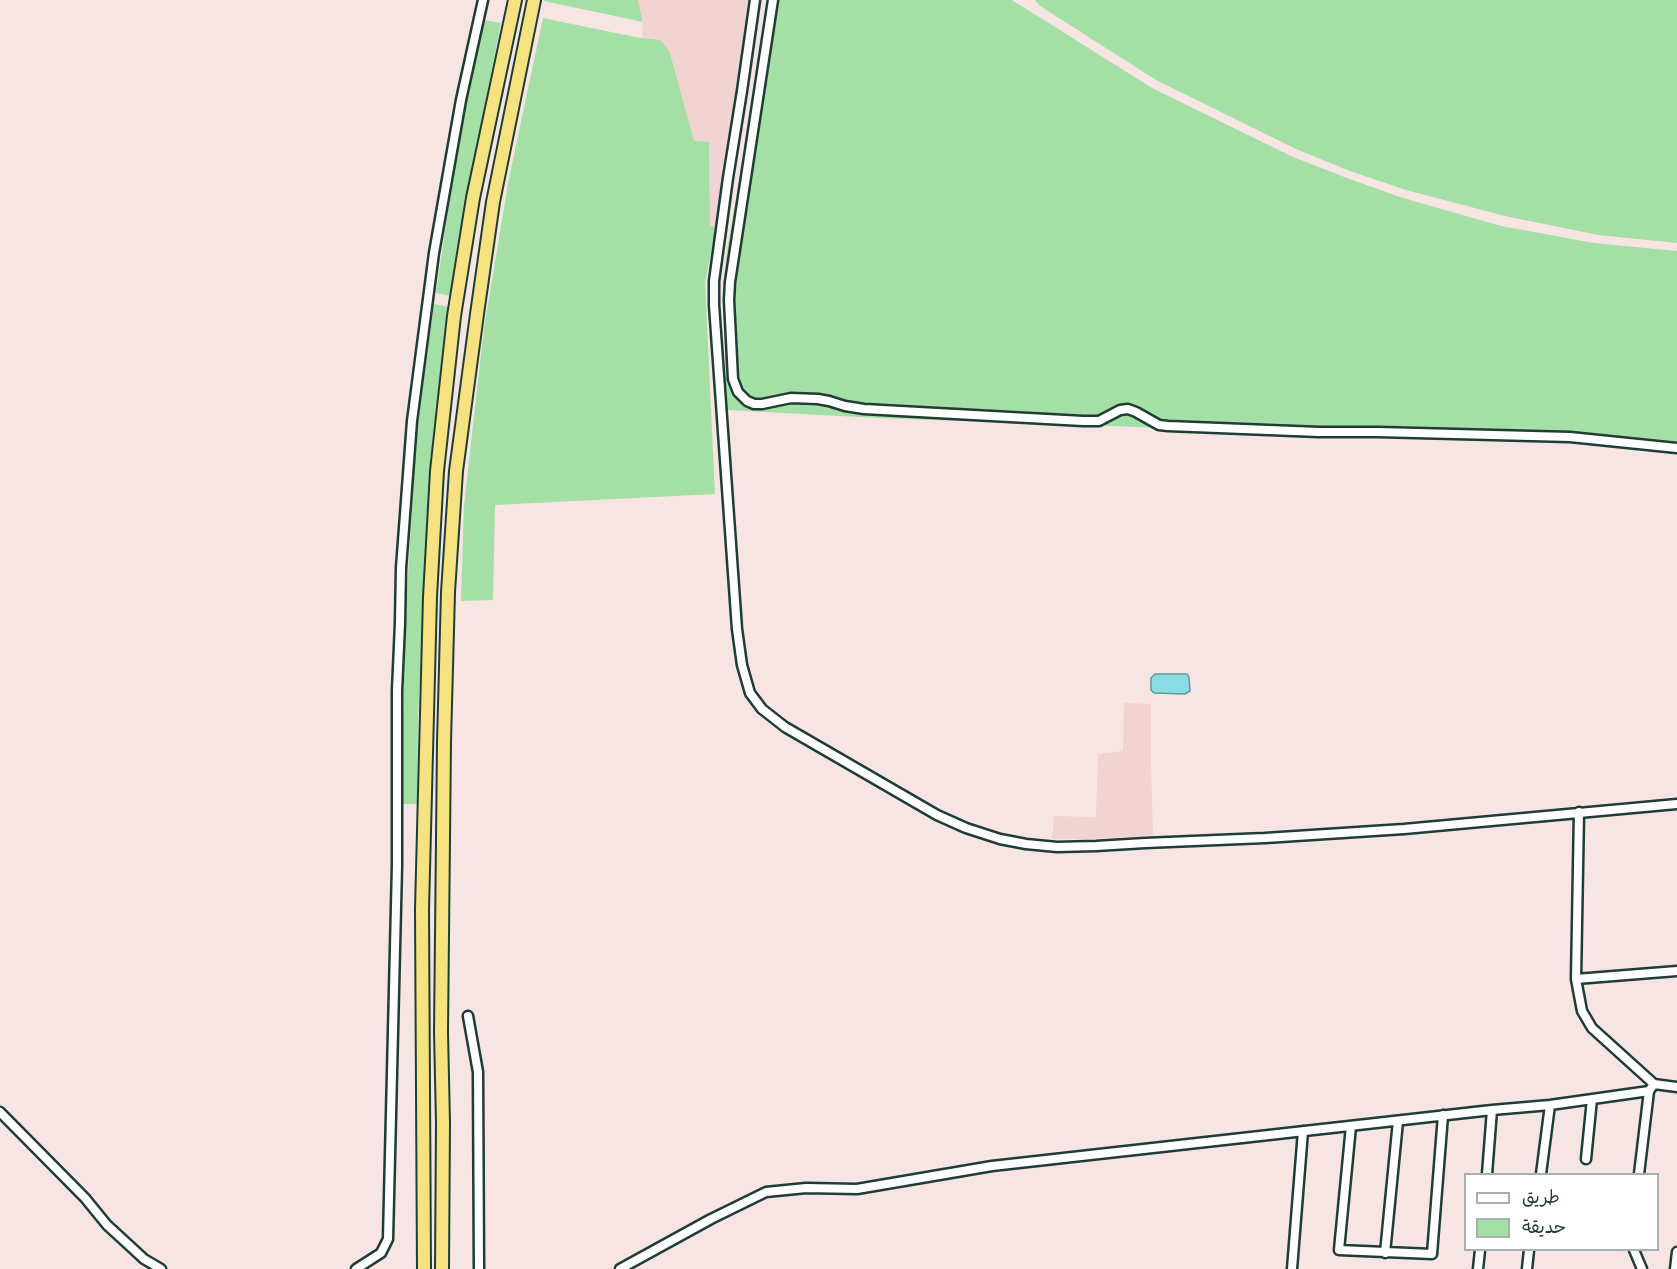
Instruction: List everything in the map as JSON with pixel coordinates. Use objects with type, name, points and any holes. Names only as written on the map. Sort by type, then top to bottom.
[{"type":"highway","points":[[424,1269],[423,897],[430,597],[437,471],[454,316],[473,198],[515,0]]},
{"type":"highway","points":[[442,1269],[441,1032],[444,742],[448,592],[456,471],[493,202],[534,0]]},
{"type":"street","points":[[356,1269],[381,1253],[388,1239],[397,865],[400,568],[412,421],[434,253],[461,100],[483,0]]},
{"type":"street","points":[[755,0],[714,281],[714,305],[738,638],[742,665],[750,693],[762,709],[785,727],[937,815],[966,828],[1000,839],[1026,844],[1057,847],[1265,838],[1404,829],[1677,804]]},
{"type":"street","points":[[773,0],[729,282],[733,379],[738,392],[747,401],[762,404],[791,398],[818,399],[864,409],[1083,421],[1099,421],[1120,410],[1128,409],[1159,425],[1168,426],[1319,432],[1570,437],[1677,448]]},
{"type":"street","points":[[1580,812],[1576,978],[1582,1011],[1592,1028],[1651,1087]]},
{"type":"street","points":[[1576,978],[1677,971]]},
{"type":"street","points":[[468,1016],[478,1072],[479,1269]]},
{"type":"street","points":[[1639,1173],[1651,1087]]},
{"type":"street","points":[[620,1269],[766,1192],[806,1188],[857,1188],[992,1166],[1550,1105],[1651,1087],[1677,1087]]},
{"type":"street","points":[[1586,1159],[1592,1099]]},
{"type":"street","points":[[1541,1173],[1550,1105]]},
{"type":"street","points":[[1487,1173],[1492,1110]]},
{"type":"street","points":[[0,1112],[85,1198],[108,1225],[144,1259],[160,1269]]},
{"type":"street","points":[[1351,1126],[1339,1251],[1432,1254],[1443,1115]]},
{"type":"street","points":[[1385,1253],[1398,1120]]},
{"type":"street","points":[[1303,1131],[1292,1268],[1304,1269]]},
{"type":"street","points":[[1478,1269],[1480,1251]]},
{"type":"street","points":[[1527,1269],[1529,1251]]},
{"type":"street","points":[[1634,1251],[1642,1269]]},
{"type":"street","points":[[1675,1269],[1677,1252]]},
{"type":"shaded area","points":[[638,0],[752,0],[726,179],[716,227],[710,226],[709,142],[694,142],[670,53],[661,40],[642,37],[643,22]]},
{"type":"shaded area","points":[[1124,703],[1151,704],[1153,835],[1052,839],[1054,816],[1096,817],[1098,754],[1123,751]]},
{"type":"green space","points":[[638,0],[643,22],[544,1]]},
{"type":"green space","points":[[770,0],[1012,0],[1152,88],[1293,157],[1347,178],[1403,198],[1501,226],[1594,243],[1677,251],[1677,452],[1572,442],[878,418],[727,410],[724,277]]},
{"type":"green space","points":[[1035,0],[1677,0],[1677,243],[1598,235],[1505,216],[1406,190],[1350,171],[1296,149],[1156,80],[1040,6]]},
{"type":"green space","points":[[543,18],[635,37],[661,40],[670,53],[694,141],[709,142],[710,226],[716,227],[705,283],[715,494],[495,505],[493,600],[461,601],[464,505],[484,328],[509,178]]},
{"type":"green space","points":[[484,20],[501,23],[472,170],[451,296],[436,293],[458,143]]},
{"type":"green space","points":[[434,304],[449,307],[425,550],[417,804],[402,804],[404,648],[414,470]]},
{"type":"water","points":[[1155,674],[1187,674],[1190,691],[1185,694],[1154,693],[1151,690],[1151,678]]}]
